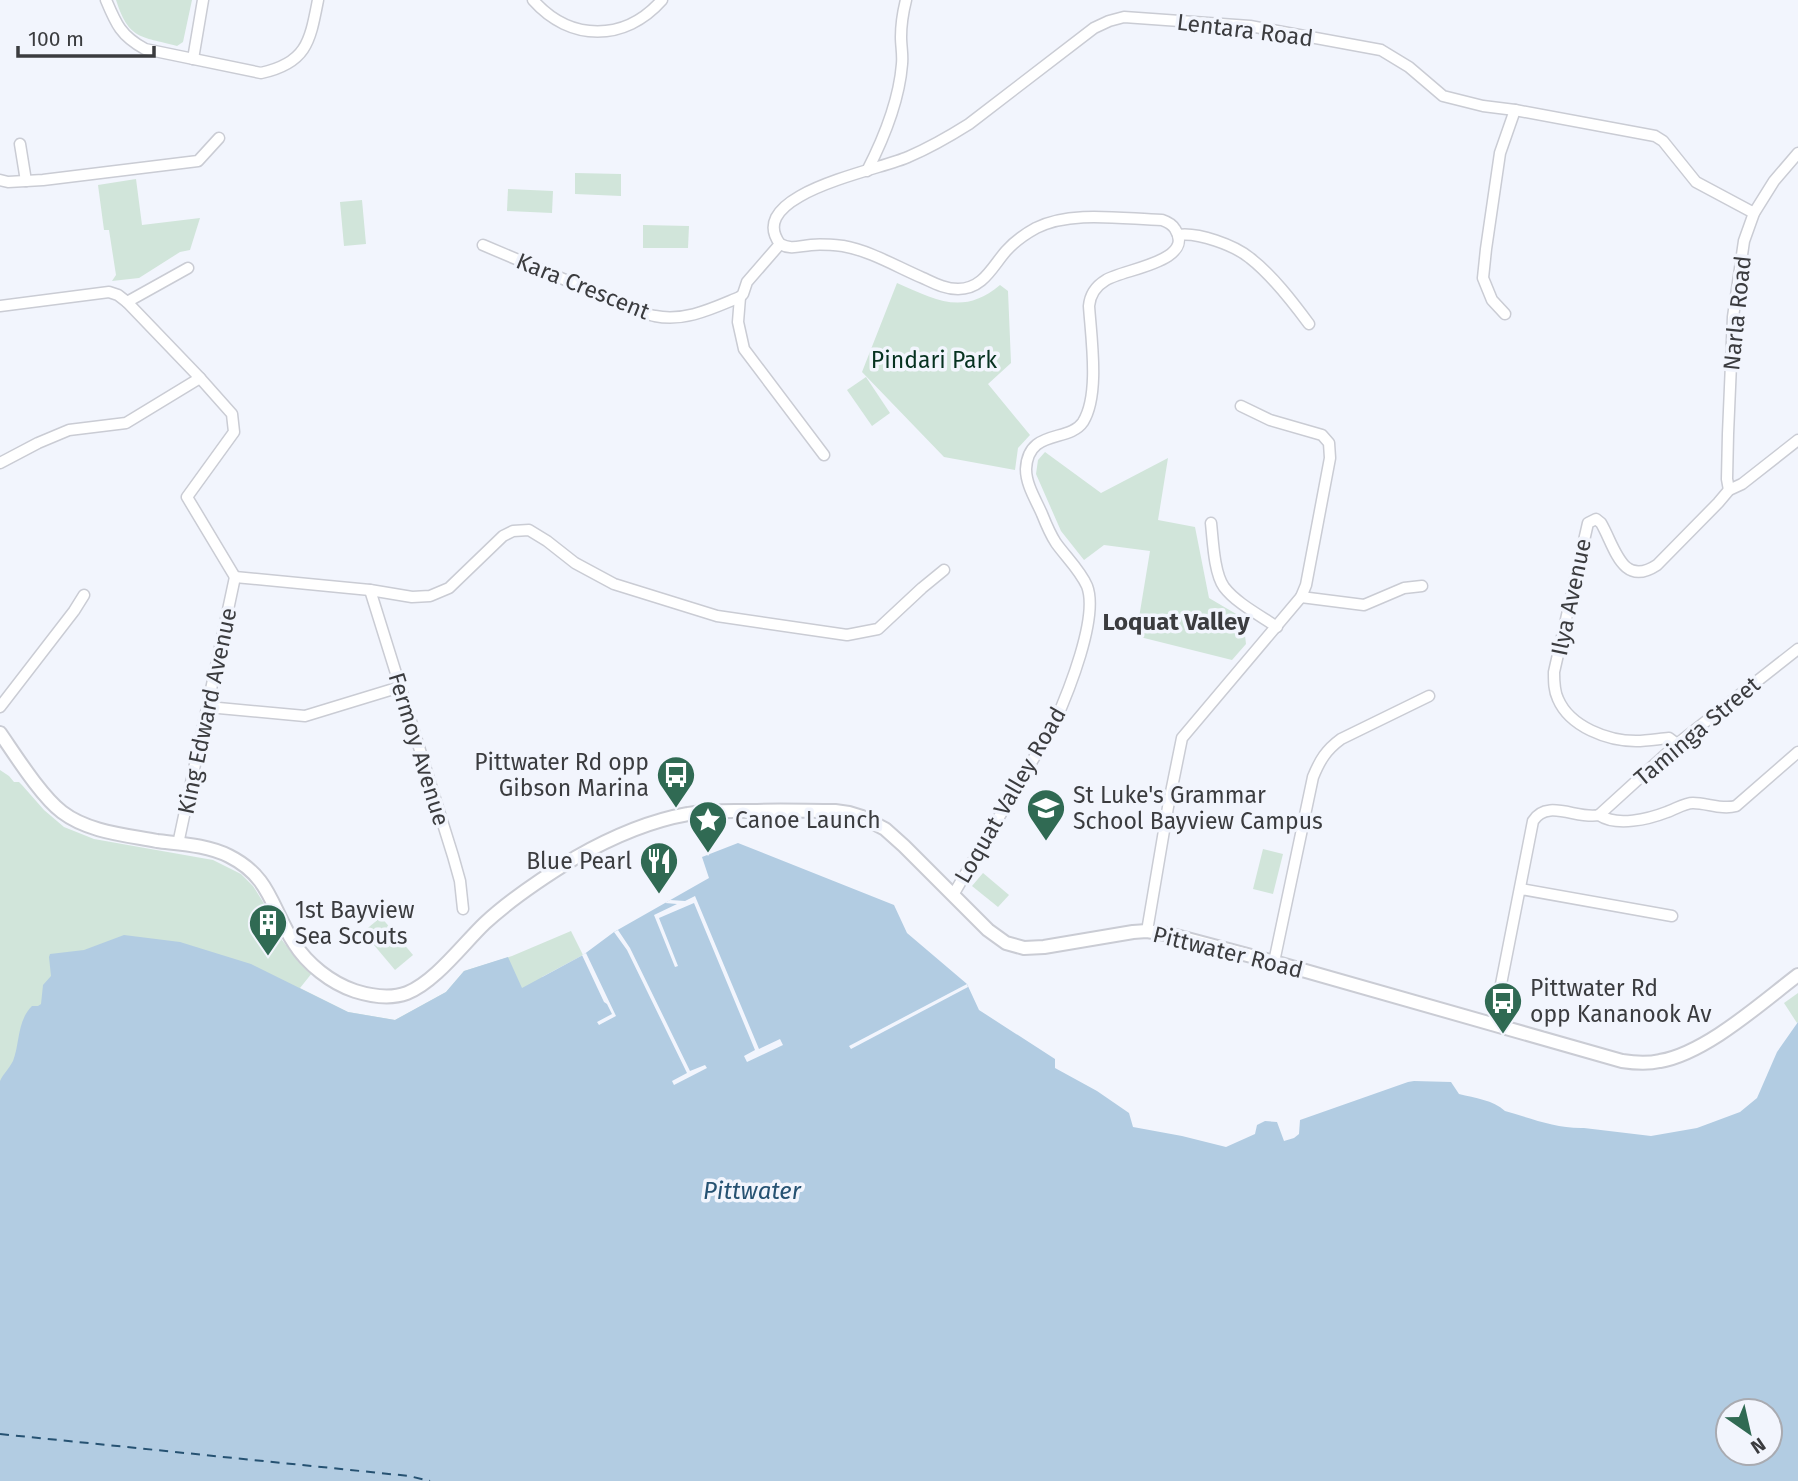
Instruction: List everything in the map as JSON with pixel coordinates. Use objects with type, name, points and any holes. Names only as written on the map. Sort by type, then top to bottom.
[{"type":"main road","name":"Pittwater Road","points":[[0,733],[47,797],[62,812],[82,823],[117,834],[220,852],[251,870],[267,890],[295,945],[311,963],[337,983],[381,996],[399,995],[418,987],[436,973],[501,909],[548,875],[603,843],[633,830],[690,813],[777,810],[849,813],[874,822],[904,846],[988,930],[1014,947],[1044,947],[1147,931],[1172,935],[1611,1059],[1636,1063],[1658,1062],[1681,1055],[1713,1038],[1798,975]]},
{"type":"street","points":[[106,0],[121,33],[145,49],[261,73],[278,69],[298,55],[310,37],[318,0]]},
{"type":"street","points":[[193,59],[203,0]]},
{"type":"street","points":[[533,0],[556,21],[578,30],[598,32],[621,29],[640,20],[662,0]]},
{"type":"street","points":[[867,172],[884,139],[897,99],[903,62],[900,38],[906,0]]},
{"type":"street","name":"Lentara Road","points":[[780,244],[774,235],[773,223],[784,208],[805,193],[907,158],[949,137],[1094,28],[1109,20],[1124,17],[1250,26],[1381,50],[1409,67],[1443,96],[1483,106],[1655,136],[1663,141],[1696,182],[1754,213]]},
{"type":"street","points":[[1506,314],[1492,300],[1483,278],[1500,153],[1515,110]]},
{"type":"street","points":[[0,180],[26,181],[198,161],[219,138]]},
{"type":"street","points":[[20,144],[26,181]]},
{"type":"street","name":"Narla Road","points":[[1730,490],[1727,479],[1733,317],[1744,241],[1754,213],[1774,181],[1798,153]]},
{"type":"street","points":[[824,454],[744,349],[738,322],[740,297],[747,282],[780,244],[793,248],[811,245],[843,246],[942,286],[959,289],[984,280],[1017,241],[1036,228],[1057,220],[1077,217],[1162,220],[1174,226],[1178,235],[1210,238],[1249,256],[1289,297],[1309,324]]},
{"type":"street","name":"Loquat Valley Road","points":[[953,895],[1054,724],[1088,623],[1090,609],[1087,588],[1050,532],[1027,481],[1028,458],[1044,440],[1074,430],[1084,419],[1093,382],[1089,306],[1095,289],[1112,276],[1172,255],[1178,244],[1178,235]]},
{"type":"street","name":"Kara Crescent","points":[[483,245],[655,316],[680,317],[705,312],[740,297]]},
{"type":"street","points":[[127,302],[188,268]]},
{"type":"street","points":[[0,306],[109,292],[118,295],[232,414],[234,432],[187,497],[235,577],[370,590],[412,597],[430,596],[449,588],[503,536],[513,531],[529,530],[575,563],[614,584],[635,591],[717,616],[847,635],[878,629],[944,570]]},
{"type":"street","points":[[0,463],[69,430],[126,423],[200,378]]},
{"type":"street","points":[[1147,931],[1182,738],[1301,597],[1306,585],[1330,458],[1329,443],[1322,435],[1270,420],[1241,406]]},
{"type":"street","name":"Ilya Avenue","points":[[1677,744],[1669,738],[1634,741],[1604,735],[1579,724],[1565,711],[1557,698],[1554,680],[1564,622],[1588,523],[1595,519],[1601,523],[1624,567],[1637,573],[1645,571],[1657,565],[1730,490],[1742,484],[1798,440]]},
{"type":"street","points":[[1211,523],[1217,570],[1223,586],[1277,627]]},
{"type":"street","name":"King Edward Avenue","points":[[178,844],[235,577]]},
{"type":"street","points":[[1301,597],[1364,605],[1404,588],[1422,586]]},
{"type":"street","name":"Fermoy Avenue","points":[[370,590],[460,881],[463,909]]},
{"type":"street","points":[[0,707],[74,611],[84,594]]},
{"type":"street","name":"Taminga Street","points":[[1599,815],[1677,744],[1798,649]]},
{"type":"street","points":[[208,708],[305,716],[400,687]]},
{"type":"street","points":[[1274,962],[1313,777],[1320,759],[1341,739],[1429,695]]},
{"type":"street","points":[[1493,1025],[1533,821],[1538,815],[1550,810],[1635,821],[1666,813],[1685,804],[1730,808],[1736,806],[1798,752]]},
{"type":"street","points":[[1521,889],[1672,915]]},
{"type":"green space","points":[[116,0],[192,0],[183,42],[177,46],[138,34],[126,23]]},
{"type":"green space","points":[[575,173],[621,174],[621,196],[575,194]]},
{"type":"green space","points":[[136,179],[142,225],[200,218],[190,250],[180,252],[139,278],[112,281],[116,275],[109,230],[104,230],[98,185]]},
{"type":"green space","points":[[508,189],[553,191],[552,213],[507,211]]},
{"type":"green space","points":[[362,200],[366,244],[344,246],[340,202]]},
{"type":"green space","points":[[643,225],[689,226],[688,248],[643,248]]},
{"type":"green space","name":"Pindari Park","points":[[897,283],[949,302],[974,300],[987,295],[1000,285],[1008,291],[1011,363],[988,384],[1030,435],[1018,448],[1015,470],[944,457],[862,372]]},
{"type":"green space","points":[[866,377],[890,413],[872,426],[847,390]]},
{"type":"green space","points":[[1045,452],[1101,493],[1168,458],[1158,520],[1195,527],[1209,598],[1243,618],[1246,644],[1232,660],[1136,636],[1150,551],[1104,545],[1084,560],[1061,531],[1036,474],[1038,460]]},
{"type":"green space","points":[[0,770],[14,782],[19,782],[44,810],[64,827],[94,839],[213,860],[241,874],[253,886],[268,910],[282,940],[312,973],[300,988],[348,1012],[395,1020],[446,992],[464,971],[512,956],[571,931],[583,955],[542,977],[543,990],[0,1137]]},
{"type":"green space","points":[[1263,849],[1283,854],[1273,894],[1253,889]]},
{"type":"green space","points":[[983,873],[1009,895],[998,907],[972,886]]},
{"type":"green space","points":[[381,917],[413,955],[395,970],[363,932]]},
{"type":"green space","points":[[1798,993],[1798,1022],[1797,1023],[1784,1003]]},
{"type":"water","name":"Pittwater","points":[[738,843],[894,905],[907,933],[967,984],[979,1010],[1055,1059],[1055,1068],[1097,1091],[1129,1113],[1133,1127],[1226,1147],[1255,1134],[1257,1125],[1265,1121],[1277,1122],[1284,1141],[1294,1138],[1299,1134],[1300,1120],[1414,1081],[1451,1082],[1459,1094],[1489,1102],[1505,1111],[1564,1127],[1651,1136],[1697,1128],[1740,1112],[1757,1098],[1777,1052],[1798,1022],[1798,1481],[0,1481],[0,1081],[13,1061],[21,1025],[27,1012],[32,1006],[41,1004],[43,985],[51,976],[50,954],[84,950],[124,935],[180,942],[251,964],[348,1012],[395,1020],[446,992],[464,971],[508,957],[522,988],[583,955],[614,932],[709,878],[702,857]]},
{"type":"pier","points":[[695,896],[759,1049],[780,1039],[783,1045],[747,1062],[744,1056],[755,1050],[694,903],[659,918],[678,966],[675,967],[654,915],[677,904],[665,903],[670,900],[685,901]]},
{"type":"pier","points":[[618,930],[630,948],[690,1071],[705,1065],[707,1068],[674,1085],[672,1081],[687,1073],[627,950],[614,932]]},
{"type":"pier","points":[[586,953],[616,1016],[599,1025],[597,1022],[612,1014],[582,955]]},
{"type":"pier","points":[[967,984],[968,987],[851,1049],[849,1046]]},
{"type":"ferry route","points":[[0,1434],[409,1476],[430,1481]]},
{"type":"place","name":"Pittwater Rd opp Gibson Marina","points":[[676,809]]},
{"type":"place","name":"St Luke's Grammar School Bayview Campus","points":[[1046,842]]},
{"type":"place","name":"Canoe Launch","points":[[708,854]]},
{"type":"place","name":"Blue Pearl","points":[[659,895]]},
{"type":"place","name":"1st Bayview Sea Scouts","points":[[268,957]]},
{"type":"place","name":"Pittwater Rd opp Kananook Av","points":[[1503,1035]]},
{"type":"district","name":"Loquat Valley","points":[[1176,622]]}]
